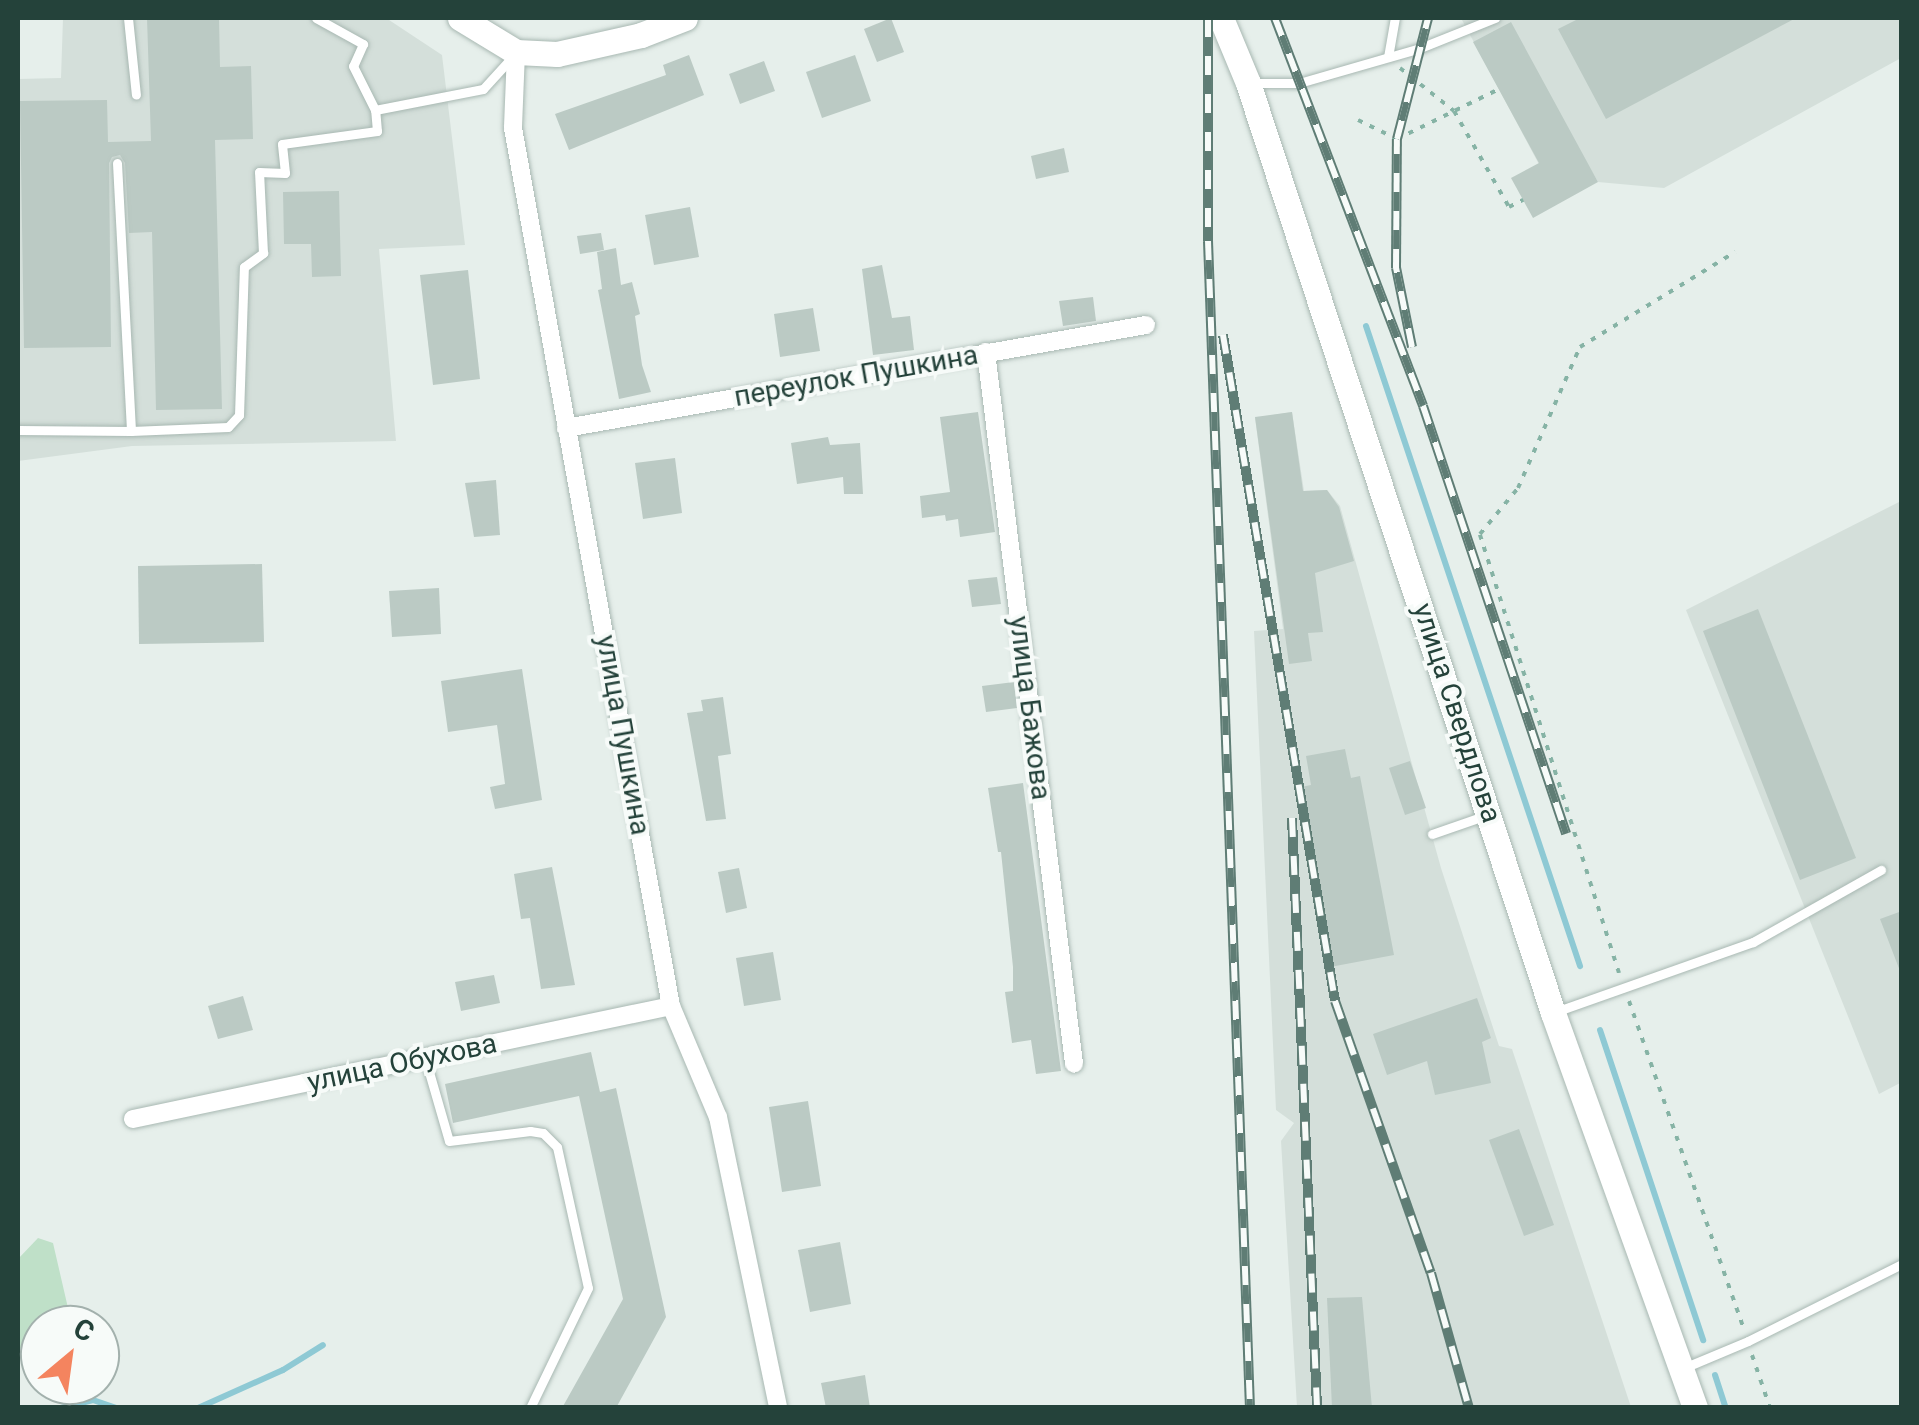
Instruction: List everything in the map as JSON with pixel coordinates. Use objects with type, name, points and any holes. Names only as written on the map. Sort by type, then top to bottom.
[{"type":"main road","points":[[460,18],[516,52],[557,54],[641,35],[686,18]]},
{"type":"main road","name":"улица Свердлова","points":[[1221,18],[1248,83],[1553,1012],[1695,1408]]},
{"type":"street","name":"улица Пушкина","points":[[516,52],[514,128],[671,1006],[718,1118],[778,1408]]},
{"type":"street","name":"переулок Пушкина","points":[[566,428],[1146,325]]},
{"type":"street","name":"улица Бажова","points":[[986,352],[1074,1064]]},
{"type":"street","name":"улица Обухова","points":[[132,1118],[671,1006]]},
{"type":"lane","points":[[128,18],[136,95]]},
{"type":"lane","points":[[18,430],[228,427],[239,415],[244,267],[262,252],[259,172],[284,173],[282,144],[377,131],[374,110],[353,66],[362,44],[316,18]]},
{"type":"lane","points":[[1388,57],[1395,18]]},
{"type":"lane","points":[[1248,83],[1300,83],[1468,31],[1495,18]]},
{"type":"lane","points":[[374,110],[483,89],[516,52]]},
{"type":"lane","points":[[117,164],[131,430]]},
{"type":"lane","points":[[1432,834],[1491,814]]},
{"type":"lane","points":[[1553,1012],[1752,942],[1881,870]]},
{"type":"lane","points":[[425,1058],[449,1141],[530,1131],[543,1133],[556,1147],[588,1288],[530,1408]]},
{"type":"lane","points":[[1683,1368],[1748,1341],[1902,1264]]},
{"type":"path","points":[[1388,57],[1454,111],[1508,207],[1523,200]]},
{"type":"path","points":[[1358,120],[1397,138],[1499,89]]},
{"type":"path","points":[[1735,252],[1580,348],[1518,488],[1480,534],[1623,985],[1770,1408]]},
{"type":"shaded area","points":[[63,18],[386,18],[442,55],[465,245],[379,249],[396,441],[132,446],[18,461],[18,79],[61,78]]},
{"type":"shaded area","points":[[1461,18],[1901,18],[1901,58],[1664,188],[1598,182],[1588,165],[1550,185]]},
{"type":"shaded area","points":[[1292,412],[1304,491],[1327,490],[1340,506],[1441,868],[1499,1046],[1512,1049],[1631,1407],[1297,1407],[1281,1141],[1294,1123],[1276,1110],[1254,631],[1283,629],[1255,418]]},
{"type":"shaded area","points":[[1901,501],[1902,1082],[1879,1094],[1686,610]]},
{"type":"green space","points":[[38,1238],[53,1243],[67,1305],[20,1305],[18,1350],[18,1259]]},
{"type":"building","points":[[147,18],[219,18],[220,67],[251,66],[253,139],[215,140],[222,409],[156,410],[152,232],[129,233],[125,163],[120,155],[112,157],[109,163],[111,347],[24,348],[20,101],[107,100],[108,142],[151,141]]},
{"type":"building","points":[[891,18],[904,52],[877,62],[864,29]]},
{"type":"building","points":[[1580,18],[1796,18],[1606,119],[1558,29]]},
{"type":"building","points":[[1511,22],[1598,182],[1533,218],[1511,178],[1539,163],[1473,42]]},
{"type":"building","points":[[689,55],[704,95],[569,150],[555,114],[666,75],[663,65]]},
{"type":"building","points":[[855,55],[871,101],[822,118],[806,72]]},
{"type":"building","points":[[764,61],[775,91],[740,104],[729,74]]},
{"type":"building","points":[[1064,148],[1069,172],[1036,179],[1031,156]]},
{"type":"building","points":[[339,191],[341,276],[312,277],[311,244],[284,244],[283,192]]},
{"type":"building","points":[[690,207],[699,257],[654,265],[645,215]]},
{"type":"building","points":[[601,233],[604,250],[580,254],[577,236]]},
{"type":"building","points":[[616,248],[621,285],[632,282],[640,314],[635,316],[642,365],[651,392],[619,399],[598,290],[602,289],[597,252]]},
{"type":"building","points":[[882,265],[892,318],[910,316],[914,350],[873,355],[862,269]]},
{"type":"building","points":[[468,270],[480,379],[433,385],[420,275]]},
{"type":"building","points":[[1093,297],[1096,321],[1063,326],[1059,301]]},
{"type":"building","points":[[813,308],[820,351],[780,357],[774,314]]},
{"type":"building","points":[[978,412],[995,532],[960,537],[958,519],[946,521],[945,515],[922,518],[920,496],[950,492],[940,417]]},
{"type":"building","points":[[1292,412],[1303,491],[1327,490],[1339,507],[1354,561],[1315,573],[1323,632],[1308,633],[1312,661],[1289,664],[1255,417]]},
{"type":"building","points":[[828,437],[830,445],[860,443],[863,494],[844,494],[843,477],[797,484],[791,443]]},
{"type":"building","points":[[675,458],[682,513],[643,519],[635,463]]},
{"type":"building","points":[[496,480],[500,535],[474,537],[465,483]]},
{"type":"building","points":[[262,564],[264,642],[139,644],[138,566]]},
{"type":"building","points":[[997,577],[1001,604],[972,607],[968,580]]},
{"type":"building","points":[[439,588],[441,634],[392,637],[389,591]]},
{"type":"building","points":[[1758,609],[1856,858],[1800,880],[1703,631]]},
{"type":"building","points":[[522,669],[542,800],[495,809],[490,787],[505,784],[497,725],[448,732],[441,681]]},
{"type":"building","points":[[1014,682],[1017,708],[986,712],[982,686]]},
{"type":"building","points":[[723,697],[731,754],[718,756],[726,819],[706,821],[687,713],[703,711],[701,700]]},
{"type":"building","points":[[1345,749],[1351,778],[1360,776],[1394,955],[1330,967],[1296,788],[1311,785],[1306,756]]},
{"type":"building","points":[[1410,761],[1426,808],[1405,815],[1389,768]]},
{"type":"building","points":[[1023,783],[1061,1071],[1036,1074],[1031,1040],[1012,1043],[1005,992],[1013,991],[1013,967],[1001,852],[988,788]]},
{"type":"building","points":[[552,867],[575,985],[541,989],[530,918],[521,919],[514,874]]},
{"type":"building","points":[[739,868],[747,908],[726,913],[718,872]]},
{"type":"building","points":[[1902,911],[1902,971],[1900,971],[1880,919]]},
{"type":"building","points":[[773,952],[781,1000],[744,1006],[736,958]]},
{"type":"building","points":[[494,975],[500,1003],[461,1011],[455,982]]},
{"type":"building","points":[[243,996],[253,1030],[218,1039],[208,1006]]},
{"type":"building","points":[[1477,998],[1491,1038],[1482,1042],[1491,1083],[1435,1095],[1427,1061],[1387,1075],[1373,1034]]},
{"type":"building","points":[[591,1052],[600,1092],[616,1088],[666,1317],[616,1408],[562,1408],[623,1299],[579,1096],[453,1123],[445,1084]]},
{"type":"building","points":[[808,1101],[821,1186],[782,1192],[769,1107]]},
{"type":"building","points":[[1519,1129],[1554,1225],[1524,1236],[1489,1140]]},
{"type":"building","points":[[840,1242],[851,1304],[810,1312],[798,1250]]},
{"type":"building","points":[[1362,1297],[1372,1408],[1332,1408],[1327,1298]]},
{"type":"building","points":[[865,1375],[870,1408],[826,1408],[821,1383]]},
{"type":"waterway","points":[[1366,326],[1580,966]]},
{"type":"waterway","points":[[1600,1030],[1703,1340]]},
{"type":"waterway","points":[[198,1408],[283,1370],[323,1345]]},
{"type":"waterway","points":[[1715,1375],[1726,1408]]},
{"type":"waterway","points":[[61,1408],[93,1400],[116,1408]]},
{"type":"railway","points":[[1208,18],[1208,241],[1250,1408]]},
{"type":"railway","points":[[1275,18],[1423,406],[1566,834]]},
{"type":"railway","points":[[1412,347],[1396,268],[1397,139],[1428,18]]},
{"type":"railway","points":[[1223,335],[1335,1001],[1431,1273],[1469,1408]]},
{"type":"railway","points":[[1292,818],[1317,1408]]}]
